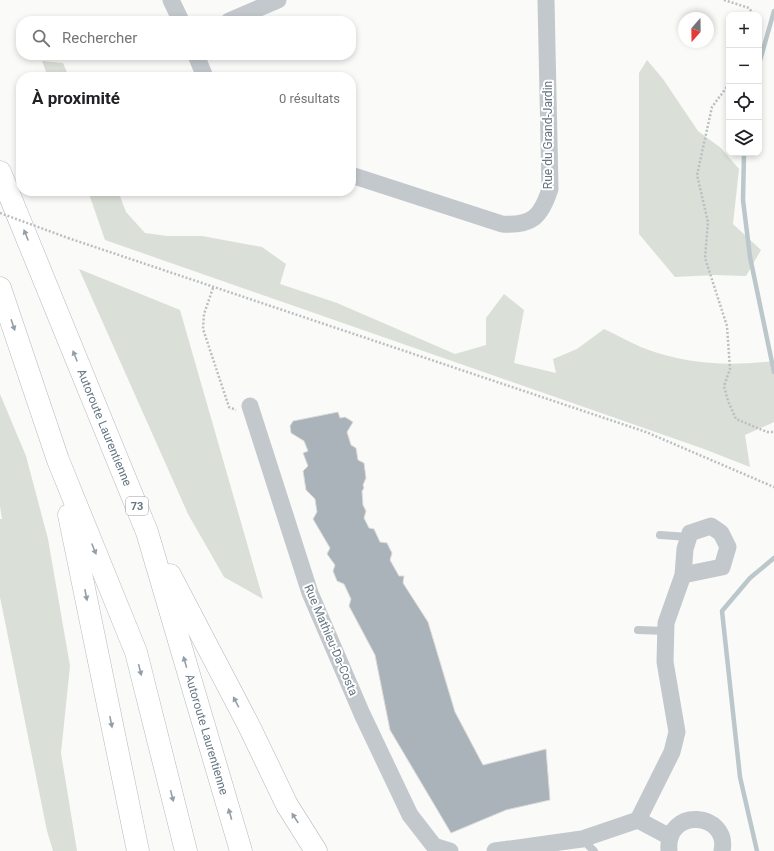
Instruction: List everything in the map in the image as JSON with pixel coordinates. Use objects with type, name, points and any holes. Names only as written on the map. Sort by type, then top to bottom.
[{"type":"highway","name":"Autoroute Laurentienne","points":[[0,172],[148,532],[240,851]]},
{"type":"highway","points":[[0,288],[58,460],[136,652],[186,851]]},
{"type":"highway","points":[[58,460],[138,851]]},
{"type":"highway","points":[[148,532],[249,726],[286,805],[316,851]]},
{"type":"street","points":[[171,0],[179,16]]},
{"type":"street","points":[[241,16],[278,0]]},
{"type":"street","name":"Rue du Grand-Jardin","points":[[356,177],[502,224],[518,225],[532,219],[544,207],[550,189],[546,0]]},
{"type":"street","points":[[198,60],[203,72]]},
{"type":"street","name":"Rue Mathieu-Da-Costa","points":[[250,406],[310,593],[362,714],[410,815],[434,846],[450,851]]},
{"type":"street","points":[[495,851],[582,839],[638,820],[672,752],[677,732],[665,662],[666,623],[683,574],[685,549],[690,533],[711,526],[721,533],[728,547],[722,567],[683,574]]},
{"type":"street","points":[[638,820],[669,844],[680,824],[688,820],[702,820],[718,830],[722,840],[722,851]]},
{"type":"lane","points":[[660,535],[689,537]]},
{"type":"lane","points":[[638,630],[666,631]]},
{"type":"lane","points":[[582,839],[594,851]]},
{"type":"path","points":[[724,0],[749,8],[752,12]]},
{"type":"path","points":[[726,88],[712,107],[697,175],[708,222],[706,258],[727,326],[730,369],[724,386],[728,401],[736,419],[767,432],[774,432]]},
{"type":"path","points":[[0,213],[213,288],[646,432],[774,487]]},
{"type":"path","points":[[213,288],[206,307],[203,323],[207,342],[230,408],[234,410],[250,406]]},
{"type":"shaded area","points":[[647,60],[663,79],[698,131],[721,148],[726,156],[728,156],[739,169],[733,224],[761,250],[746,276],[715,275],[675,277],[639,234],[639,73]]},
{"type":"shaded area","points":[[42,61],[63,63],[67,72],[46,72]]},
{"type":"shaded area","points":[[90,196],[120,196],[126,212],[145,233],[167,236],[202,236],[262,247],[286,264],[280,284],[337,303],[455,354],[486,345],[486,318],[504,294],[524,310],[514,363],[556,373],[553,359],[577,349],[604,329],[641,347],[678,358],[725,364],[774,361],[774,422],[745,435],[750,467],[704,449],[105,240]]},
{"type":"shaded area","points":[[79,269],[180,310],[263,599],[224,577],[188,514]]},
{"type":"shaded area","points":[[0,394],[26,456],[48,539],[70,666],[61,753],[77,851],[53,851],[47,831],[0,597],[0,519],[2,519],[0,506]]},
{"type":"building","points":[[338,412],[340,418],[345,417],[353,422],[347,432],[351,445],[356,448],[358,460],[364,463],[366,478],[362,491],[363,505],[366,511],[364,518],[369,528],[374,529],[380,542],[387,543],[392,553],[390,560],[399,576],[404,576],[403,583],[428,622],[455,712],[483,765],[546,749],[550,800],[506,810],[451,833],[390,730],[375,655],[349,606],[351,599],[344,584],[337,581],[333,571],[335,565],[327,554],[330,548],[313,519],[317,512],[315,499],[306,490],[303,471],[308,466],[303,453],[308,451],[304,441],[291,433],[290,426],[293,421]]},
{"type":"waterway","points":[[762,53],[774,11]]},
{"type":"waterway","points":[[744,156],[743,200],[750,257],[774,372]]},
{"type":"waterway","points":[[757,851],[740,777],[722,611],[750,578],[774,558]]}]
